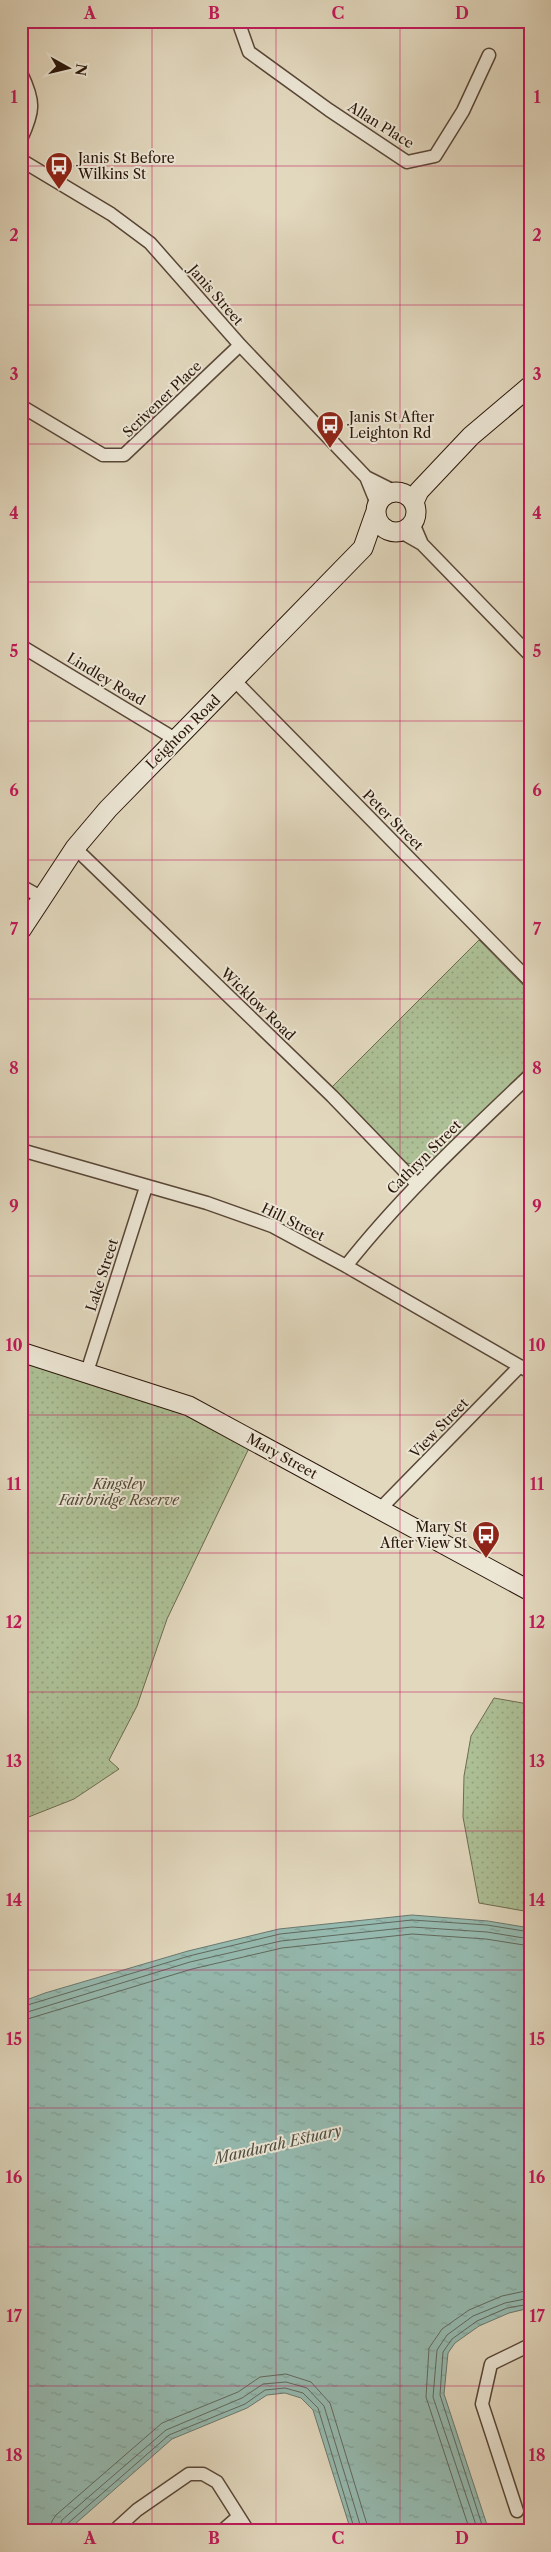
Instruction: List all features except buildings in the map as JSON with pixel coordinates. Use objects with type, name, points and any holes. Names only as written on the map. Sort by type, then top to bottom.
[{"type":"street","name":"Allan Place","points":[[238,21],[249,52],[329,110],[407,162],[435,156],[463,111],[489,55]]},
{"type":"street","points":[[21,73],[29,90],[32,115],[21,139]]},
{"type":"street","name":"Janis Street","points":[[21,160],[110,214],[150,243],[240,345],[366,477],[408,494]]},
{"type":"street","name":"Scrivener Place","points":[[21,406],[103,455],[124,455],[240,345]]},
{"type":"street","points":[[530,386],[471,436],[408,494],[383,496],[376,509],[381,526],[403,529],[422,544],[530,655]]},
{"type":"street","name":"Janis Street","points":[[366,477],[376,509]]},
{"type":"street","points":[[403,529],[416,516],[408,494]]},
{"type":"street","name":"Leighton Road","points":[[21,930],[75,848],[108,809],[175,738],[235,681],[363,548],[376,509]]},
{"type":"street","name":"Leighton Road","points":[[363,548],[382,541],[403,529]]},
{"type":"street","name":"Lindley Road","points":[[21,646],[175,738]]},
{"type":"street","name":"Peter Street","points":[[235,681],[530,981]]},
{"type":"street","name":"Wicklow Road","points":[[75,848],[332,1096],[417,1184]]},
{"type":"street","points":[[21,886],[41,897]]},
{"type":"street","name":"Cathryn Street","points":[[346,1266],[376,1228],[417,1184],[530,1075]]},
{"type":"street","name":"Hill Street","points":[[21,1150],[207,1203],[272,1226],[346,1266],[525,1369]]},
{"type":"street","name":"Lake Street","points":[[87,1372],[146,1187]]},
{"type":"street","name":"Mary Street","points":[[21,1352],[189,1406],[530,1591]]},
{"type":"street","name":"View Street","points":[[379,1510],[525,1369]]},
{"type":"street","points":[[517,2511],[482,2404],[491,2364],[530,2345]]},
{"type":"street","points":[[114,2531],[137,2510],[188,2474],[203,2474],[218,2482],[248,2531]]},
{"type":"street","points":[[222,2531],[238,2517]]},
{"type":"green space","points":[[479,940],[530,992],[530,1067],[428,1165],[421,1167],[404,1162],[332,1087]]},
{"type":"green space","name":"Kingsley Fairbridge Reserve","points":[[21,1362],[159,1401],[250,1446],[167,1619],[137,1706],[109,1760],[119,1769],[74,1799],[21,1820]]},
{"type":"green space","points":[[494,1698],[528,1704],[530,1702],[530,1912],[479,1903],[463,1817],[464,1776],[471,1736]]},
{"type":"water","name":"Mandurah Estuary","points":[[412,1915],[488,1921],[530,1928],[530,2308],[509,2313],[479,2326],[455,2343],[448,2353],[444,2394],[489,2531],[351,2531],[313,2410],[301,2398],[285,2393],[267,2395],[247,2408],[172,2439],[67,2531],[21,2531],[21,2002],[45,1993],[188,1951],[279,1929]]},
{"type":"place","name":"Janis St Before Wilkins St","points":[[59,190]]},
{"type":"place","name":"Janis St After Leighton Rd","points":[[330,449]]},
{"type":"place","name":"Mary St After View St","points":[[486,1559]]}]
